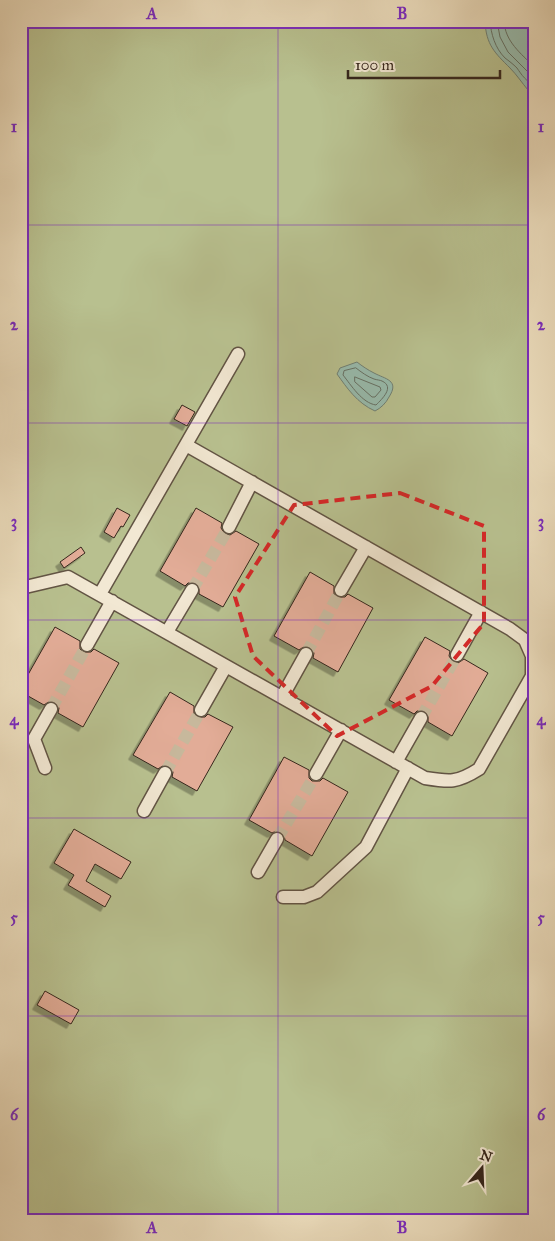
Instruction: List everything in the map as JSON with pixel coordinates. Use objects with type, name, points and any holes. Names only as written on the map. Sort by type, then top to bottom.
[{"type":"lane","points":[[100,594],[238,354]]},
{"type":"lane","points":[[21,588],[68,577],[424,778],[447,782],[464,778],[479,768],[532,676],[532,656],[525,640],[481,612],[186,445]]},
{"type":"lane","points":[[229,527],[252,482]]},
{"type":"lane","points":[[341,590],[366,547]]},
{"type":"lane","points":[[167,632],[192,590]]},
{"type":"lane","points":[[87,645],[112,601]]},
{"type":"lane","points":[[457,655],[481,612]]},
{"type":"lane","points":[[282,697],[306,654]]},
{"type":"lane","points":[[201,710],[226,666]]},
{"type":"lane","points":[[45,768],[34,739],[51,709]]},
{"type":"lane","points":[[396,762],[421,718]]},
{"type":"lane","points":[[316,774],[341,730]]},
{"type":"lane","points":[[283,897],[304,897],[317,892],[366,847],[408,768]]},
{"type":"lane","points":[[144,811],[165,773]]},
{"type":"lane","points":[[258,872],[277,838]]},
{"type":"highlighted area","points":[[400,493],[484,526],[484,623],[432,686],[337,736],[253,656],[235,597],[294,505]]},
{"type":"green space","points":[[21,21],[534,21],[534,1220],[21,1220]]},
{"type":"water","points":[[485,21],[530,21],[534,26],[534,89],[528,90],[492,48],[487,36]]},
{"type":"water","points":[[357,362],[392,384],[392,391],[388,399],[375,411],[358,399],[337,374],[340,368]]},
{"type":"building","points":[[182,405],[195,412],[187,426],[174,419]]},
{"type":"building","points":[[117,508],[130,515],[114,538],[104,532]]},
{"type":"building","points":[[196,508],[222,523],[221,528],[225,534],[230,535],[236,531],[259,544],[223,607],[199,594],[199,586],[196,583],[188,583],[185,586],[160,571]]},
{"type":"building","points":[[81,547],[85,553],[64,568],[60,562]]},
{"type":"building","points":[[310,572],[334,586],[334,594],[337,597],[345,597],[348,594],[373,608],[338,672],[313,658],[314,653],[310,647],[305,646],[299,650],[274,636]]},
{"type":"building","points":[[55,627],[80,641],[80,649],[83,652],[91,652],[94,649],[119,663],[83,727],[58,713],[59,708],[55,702],[50,701],[44,705],[21,692],[21,687]]},
{"type":"building","points":[[425,637],[450,651],[449,656],[453,662],[458,663],[464,659],[488,673],[452,736],[428,722],[428,714],[425,711],[417,711],[414,714],[389,700]]},
{"type":"building","points":[[170,692],[194,706],[194,714],[197,717],[205,717],[208,714],[233,727],[197,791],[172,777],[173,772],[169,766],[164,765],[158,769],[133,755]]},
{"type":"building","points":[[284,757],[309,770],[309,778],[312,781],[320,781],[323,778],[348,792],[312,856],[285,840],[281,832],[276,831],[272,833],[249,820]]},
{"type":"building","points":[[74,829],[131,862],[121,879],[95,864],[86,881],[111,896],[105,907],[68,885],[74,875],[54,863]]},
{"type":"building","points":[[45,991],[79,1010],[71,1024],[37,1005]]},
{"type":"tunnel","points":[[192,590],[229,527]]},
{"type":"tunnel","points":[[306,654],[341,590]]},
{"type":"tunnel","points":[[51,709],[87,645]]},
{"type":"tunnel","points":[[421,718],[457,655]]},
{"type":"tunnel","points":[[165,773],[201,710]]},
{"type":"tunnel","points":[[277,839],[316,774]]}]
